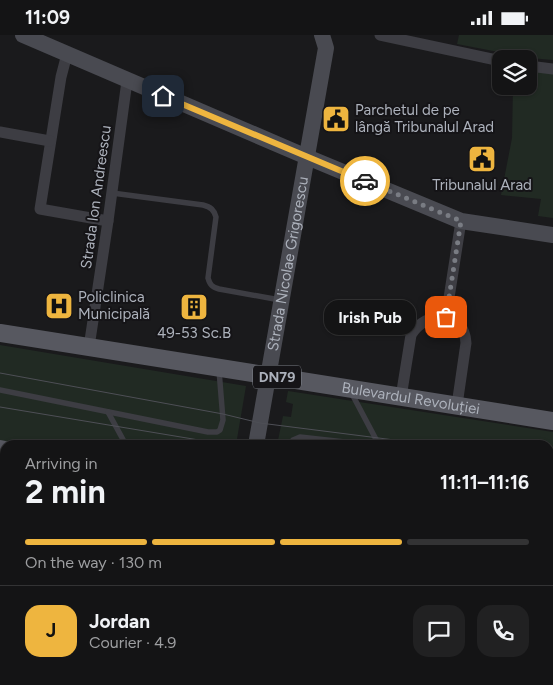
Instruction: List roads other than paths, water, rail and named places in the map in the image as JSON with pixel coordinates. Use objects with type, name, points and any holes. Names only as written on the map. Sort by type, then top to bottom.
[{"type":"main road","points":[[23,35],[127,81],[461,221],[553,235]]},
{"type":"main road","name":"Strada Nicolae Grigorescu","points":[[268,375],[307,157],[325,39]]},
{"type":"main road","name":"Bulevardul Revoluției","points":[[0,333],[553,421]]},
{"type":"main road","name":"DN79","points":[[257,440],[268,375]]},
{"type":"street","points":[[380,35],[492,59]]},
{"type":"street","points":[[67,54],[61,77],[40,209],[108,221]]},
{"type":"street","points":[[537,67],[553,69]]},
{"type":"street","name":"Strada Ion Andreescu","points":[[88,347],[108,221],[127,81]]},
{"type":"street","points":[[0,132],[50,141]]},
{"type":"street","points":[[446,317],[461,221]]},
{"type":"street","points":[[401,397],[411,335],[415,328],[426,321],[436,317],[446,317],[456,321],[466,337],[457,405]]},
{"type":"lane","points":[[112,193],[210,207],[215,211],[216,217],[208,278],[210,285],[213,288],[282,300]]},
{"type":"lane","points":[[0,390],[217,432],[220,430],[223,420],[218,367]]},
{"type":"lane","points":[[351,390],[376,440]]},
{"type":"lane","points":[[108,412],[123,440]]},
{"type":"lane","points":[[293,440],[300,437],[327,440]]},
{"type":"tram line","points":[[0,373],[223,414],[260,423],[394,440]]},
{"type":"tram line","points":[[0,407],[199,440]]},
{"type":"place","name":"Parchetul de pe lângă Tribunalul Arad","points":[[336,119]]},
{"type":"place","name":"Tribunalul Arad","points":[[482,159]]},
{"type":"place","name":"Policlinica Municipală","points":[[59,306]]},
{"type":"place","name":"49-53 Sc.B","points":[[194,307]]},
{"type":"place","name":"Irish Pub","points":[[446,317]]}]
